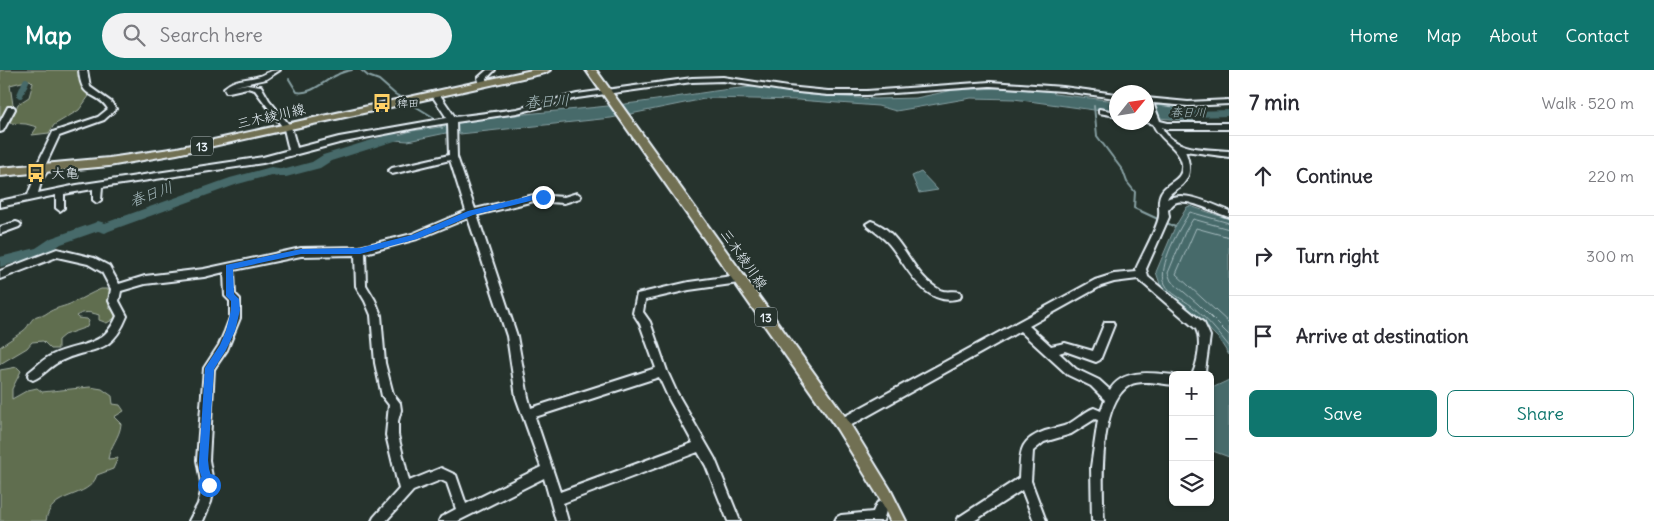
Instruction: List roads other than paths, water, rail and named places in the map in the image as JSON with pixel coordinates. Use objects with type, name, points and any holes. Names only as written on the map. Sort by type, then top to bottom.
[{"type":"main road","name":"三木綾川線","points":[[0,172],[140,158],[545,70]]},
{"type":"main road","name":"三木綾川線","points":[[590,70],[842,424],[890,503],[898,521]]},
{"type":"street","points":[[32,197],[56,134],[99,120],[109,114],[112,109],[110,104],[88,90],[82,81],[83,70]]},
{"type":"street","points":[[276,70],[269,77],[235,84],[228,88],[229,90],[247,86],[258,88],[287,127],[294,152]]},
{"type":"street","points":[[483,83],[482,78],[491,70]]},
{"type":"street","points":[[0,204],[60,191],[255,162],[372,134],[516,111],[564,98],[608,96],[692,80],[723,78],[788,89],[828,93],[887,92],[990,84],[1064,89],[1109,95]]},
{"type":"street","points":[[435,94],[452,120],[453,157],[512,336],[522,397],[548,470],[562,521]]},
{"type":"street","points":[[1154,101],[1188,104],[1229,102]]},
{"type":"street","points":[[0,129],[11,109]]},
{"type":"street","points":[[1102,111],[1109,112]]},
{"type":"street","points":[[1154,114],[1160,132],[1179,148],[1185,158],[1184,176],[1180,182],[1166,192],[1163,199],[1164,216]]},
{"type":"street","points":[[1154,121],[1167,126],[1229,126]]},
{"type":"street","points":[[1179,148],[1229,154]]},
{"type":"street","points":[[392,171],[453,157]]},
{"type":"street","points":[[97,200],[98,185]]},
{"type":"street","points":[[60,191],[60,208]]},
{"type":"street","points":[[116,289],[145,280],[204,273],[301,252],[360,251],[414,237],[471,213],[534,198],[564,200],[577,196]]},
{"type":"street","points":[[1200,371],[1205,336],[1200,326],[1149,285],[1141,275],[1142,269],[1170,202],[1177,198],[1189,200],[1229,214]]},
{"type":"street","points":[[871,224],[892,242],[905,261],[930,288],[951,296],[956,295]]},
{"type":"street","points":[[0,231],[16,225]]},
{"type":"street","points":[[360,251],[361,286],[370,300],[376,315],[380,363],[388,396],[394,404],[392,435],[405,490]]},
{"type":"street","points":[[0,275],[57,253],[91,261],[106,269],[116,289],[114,301],[122,316],[120,324],[110,338],[102,344],[52,360],[33,375]]},
{"type":"street","points":[[195,521],[198,519],[208,493],[209,485],[203,460],[209,368],[223,347],[235,318],[235,299],[230,296],[228,267]]},
{"type":"street","points":[[842,424],[1098,283],[1114,278],[1141,275]]},
{"type":"street","points":[[734,521],[711,463],[673,396],[645,322],[638,313],[641,297],[690,286],[739,279]]},
{"type":"street","points":[[1049,351],[1065,347],[1096,357],[1109,325]]},
{"type":"street","points":[[1021,326],[1072,372],[1095,382],[1111,398]]},
{"type":"street","points":[[528,414],[662,371]]},
{"type":"street","points":[[1098,521],[1097,464],[1101,429],[1111,398],[1120,384],[1129,379],[1169,380]]},
{"type":"street","points":[[1040,521],[1024,481],[1027,449],[1035,440],[1047,434],[1073,428],[1094,413],[1105,418]]},
{"type":"street","points":[[556,500],[701,445]]},
{"type":"street","points":[[445,521],[548,470]]},
{"type":"street","points":[[378,521],[405,490],[441,474],[452,479],[463,512]]},
{"type":"street","points":[[963,521],[1024,481]]},
{"type":"street","points":[[841,521],[879,519],[882,507],[890,503]]},
{"type":"water","points":[[755,87],[811,95],[876,99],[916,98],[954,90],[999,88],[1053,91],[1054,94],[1109,100],[1109,112],[1014,99],[971,98],[896,111],[878,106],[798,100],[709,98],[611,118],[460,134],[446,133],[408,141],[394,140],[373,143],[411,131],[449,126],[457,122],[619,105]]},
{"type":"water","points":[[1154,105],[1182,108],[1194,121],[1154,118]]},
{"type":"water","points":[[921,172],[938,190],[919,193],[912,176]]},
{"type":"water","points":[[1190,206],[1229,219],[1229,355],[1218,338],[1191,312],[1161,288],[1156,272],[1175,227],[1187,207]]},
{"type":"water","points":[[1229,380],[1229,457],[1214,451],[1214,387]]},
{"type":"waterway","points":[[289,79],[297,92],[302,92],[313,89],[340,73],[352,70]]},
{"type":"waterway","points":[[361,70],[368,76],[379,80],[395,94],[433,117],[442,128]]},
{"type":"waterway","points":[[20,95],[26,81]]},
{"type":"waterway","points":[[1094,106],[1097,136],[1123,171],[1127,182],[1135,192],[1134,208],[1160,220]]},
{"type":"waterway","name":"春日川","points":[[1154,112],[1192,114],[1229,113]]},
{"type":"waterway","name":"春日川","points":[[0,262],[40,252],[56,241],[98,226],[105,228],[234,181],[271,171],[286,173],[316,165],[327,158],[394,137]]},
{"type":"waterway","points":[[1165,222],[1175,227]]},
{"type":"place","name":"稗田","points":[[382,103]]},
{"type":"place","name":"大亀","points":[[36,173]]}]
